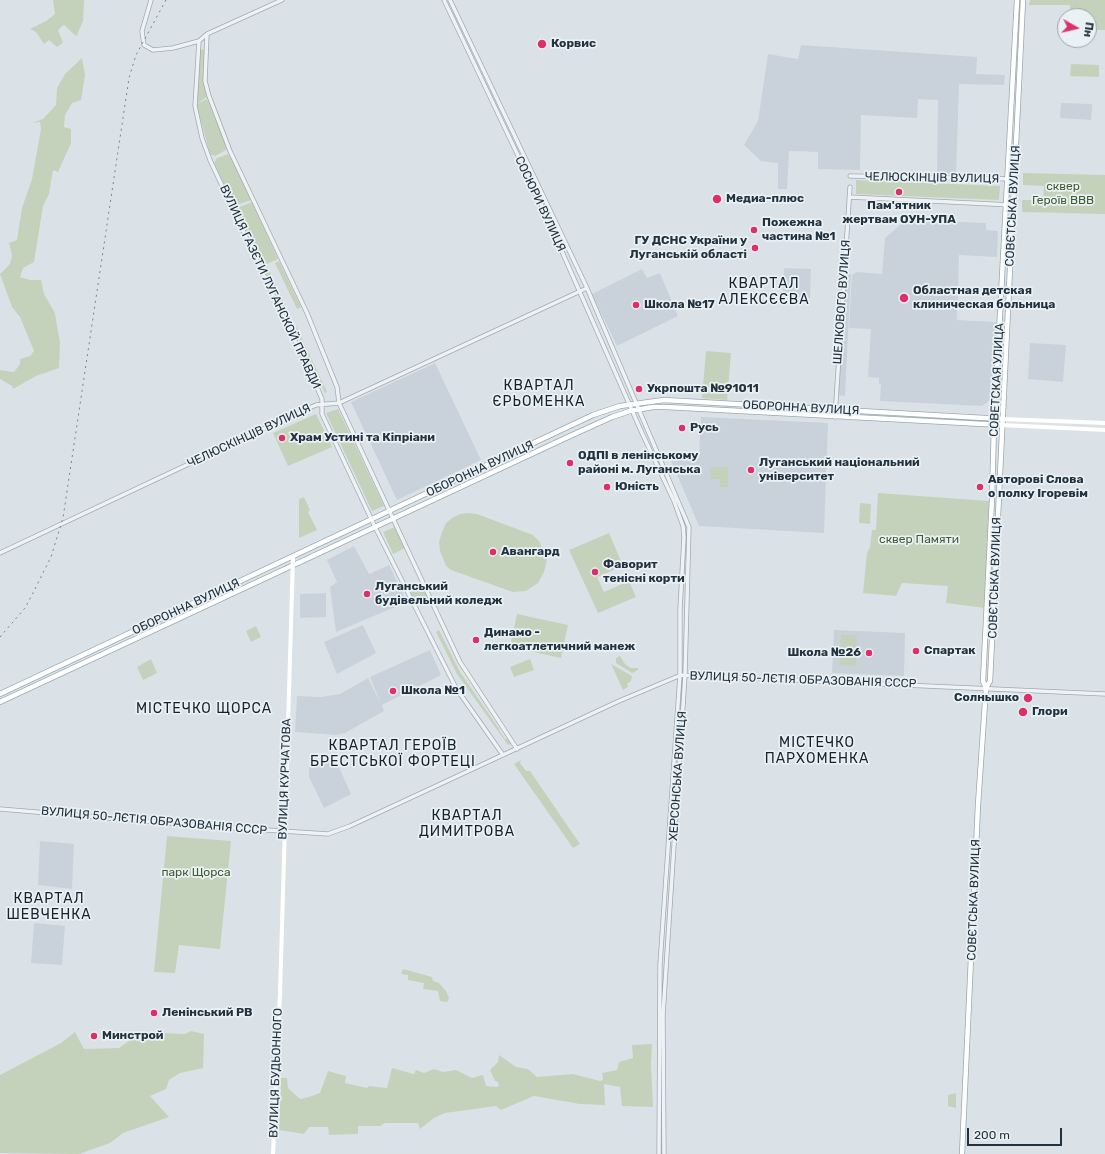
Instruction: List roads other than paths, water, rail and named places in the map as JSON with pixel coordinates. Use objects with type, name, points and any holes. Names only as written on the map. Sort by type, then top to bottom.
[{"type":"main road","name":"СОВЕТСКАЯ УЛИЦА","points":[[986,688],[983,681],[994,425],[1017,0]]},
{"type":"main road","name":"СОВЄТСЬКА ВУЛИЦЯ","points":[[962,1154],[973,931],[974,876],[986,688],[990,681],[1023,0]]},
{"type":"main road","name":"ОБОРОННА ВУЛИЦЯ","points":[[0,694],[593,415],[629,404],[664,400],[1002,419]]},
{"type":"main road","name":"ОБОРОННА ВУЛИЦЯ","points":[[0,702],[598,423],[632,410],[666,407],[1002,425]]},
{"type":"main road","points":[[1002,419],[1105,423]]},
{"type":"main road","points":[[1002,425],[1105,430]]},
{"type":"main road","name":"ВУЛИЦЯ КУРЧАТОВА","points":[[280,993],[292,557]]},
{"type":"main road","name":"ВУЛИЦЯ БУДЬОННОГО","points":[[273,1154],[280,993]]},
{"type":"street","points":[[151,0],[142,31],[144,45],[153,50],[174,48],[199,41],[206,34],[282,0]]},
{"type":"street","name":"СОСЮРИ ВУЛИЦЯ","points":[[444,0],[580,292],[632,410]]},
{"type":"street","name":"СОСЮРИ ВУЛИЦЯ","points":[[450,0],[587,288],[638,409]]},
{"type":"street","name":"ВУЛИЦЯ ГАЗЄТИ ЛУГАНСКОЙ ПРАВДИ","points":[[206,34],[205,81],[209,96],[230,151],[307,314],[337,388],[339,403],[460,662],[517,749]]},
{"type":"street","name":"ВУЛИЦЯ ГАЗЄТИ ЛУГАНСКОЙ ПРАВДИ","points":[[199,41],[195,101],[202,138],[210,160],[310,371],[322,399],[322,414],[375,527],[456,688],[503,755]]},
{"type":"street","name":"ЧЕЛЮСКІНЦІВ ВУЛИЦЯ","points":[[850,176],[1014,179]]},
{"type":"street","name":"ШЕЛКОВОГО ВУЛИЦЯ","points":[[835,417],[850,187]]},
{"type":"street","name":"ЧЕЛЮСКІНЦІВ ВУЛИЦЯ","points":[[849,197],[1012,205]]},
{"type":"street","name":"ЧЕЛЮСКІНЦІВ ВУЛИЦЯ","points":[[0,553],[316,405],[339,403],[587,288]]},
{"type":"street","name":"ХЕРСОНСЬКА ВУЛИЦЯ","points":[[638,409],[679,500],[689,527],[685,675],[663,1014],[664,1154]]},
{"type":"street","name":"ХЕРСОНСЬКА ВУЛИЦЯ","points":[[632,410],[674,501],[683,526],[684,537],[680,609],[680,675],[660,964],[659,1154]]},
{"type":"street","name":"ВУЛИЦЯ 50-ЛЄТІЯ ОБРАЗОВАНІЯ СССР","points":[[0,808],[324,835],[336,831],[517,749],[619,701],[680,675],[1105,694]]},
{"type":"railway","points":[[0,637],[25,608],[33,593],[51,557],[63,518],[129,78],[136,55],[166,0]]},
{"type":"place","name":"Корвис","points":[[542,44]]},
{"type":"place","name":"Пам'ятник жертвам ОУН-УПА","points":[[899,192]]},
{"type":"place","name":"Медиа-плюс","points":[[717,199]]},
{"type":"place","name":"Пожежна частина №1","points":[[754,230]]},
{"type":"place","name":"ГУ ДСНС України у Луганській області","points":[[755,248]]},
{"type":"place","name":"Областная детская клиническая больница","points":[[904,298]]},
{"type":"place","name":"Школа №17","points":[[636,305]]},
{"type":"place","name":"Укрпошта №91011","points":[[639,389]]},
{"type":"place","name":"Русь","points":[[682,428]]},
{"type":"place","name":"Храм Устині та Кіпріани","points":[[282,438]]},
{"type":"place","name":"ОДПІ в ленінському районі м. Луганська","points":[[570,463]]},
{"type":"place","name":"Луганський національний університет","points":[[751,470]]},
{"type":"place","name":"Юність","points":[[607,487]]},
{"type":"place","name":"Авторові Слова о полку Ігоревім","points":[[980,487]]},
{"type":"place","name":"Авангард","points":[[493,552]]},
{"type":"place","name":"Фаворит тенісні корти","points":[[595,572]]},
{"type":"place","name":"Луганський будівельний коледж","points":[[367,594]]},
{"type":"place","name":"Динамо - легкоатлетичний манеж","points":[[476,640]]},
{"type":"place","name":"Спартак","points":[[916,651]]},
{"type":"place","name":"Школа №26","points":[[869,653]]},
{"type":"place","name":"Школа №1","points":[[393,691]]},
{"type":"place","name":"Солнышко","points":[[1028,698]]},
{"type":"place","name":"Глори","points":[[1023,712]]},
{"type":"place","name":"Ленінський РВ","points":[[154,1013]]},
{"type":"place","name":"Минстрой","points":[[94,1036]]},
{"type":"district","name":"КВАРТАЛ АЛЕКСЄЄВА","points":[[764,292]]},
{"type":"district","name":"КВАРТАЛ ЄРЬОМЕНКА","points":[[539,394]]},
{"type":"district","name":"МІСТЕЧКО ЩОРСА","points":[[204,709]]},
{"type":"district","name":"МІСТЕЧКО ПАРХОМЕНКА","points":[[817,752]]},
{"type":"district","name":"КВАРТАЛ ГЕРОЇВ БРЕСТСЬКОЇ ФОРТЕЦІ","points":[[393,754]]},
{"type":"district","name":"КВАРТАЛ ДИМИТРОВА","points":[[467,824]]},
{"type":"district","name":"КВАРТАЛ ШЕВЧЕНКА","points":[[49,908]]},
{"type":"park label","name":"сквер Героїв ВВВ","points":[[1063,194]]},
{"type":"park label","name":"сквер Памяти","points":[[919,540]]},
{"type":"park label","name":"парк Щорса","points":[[196,873]]}]
